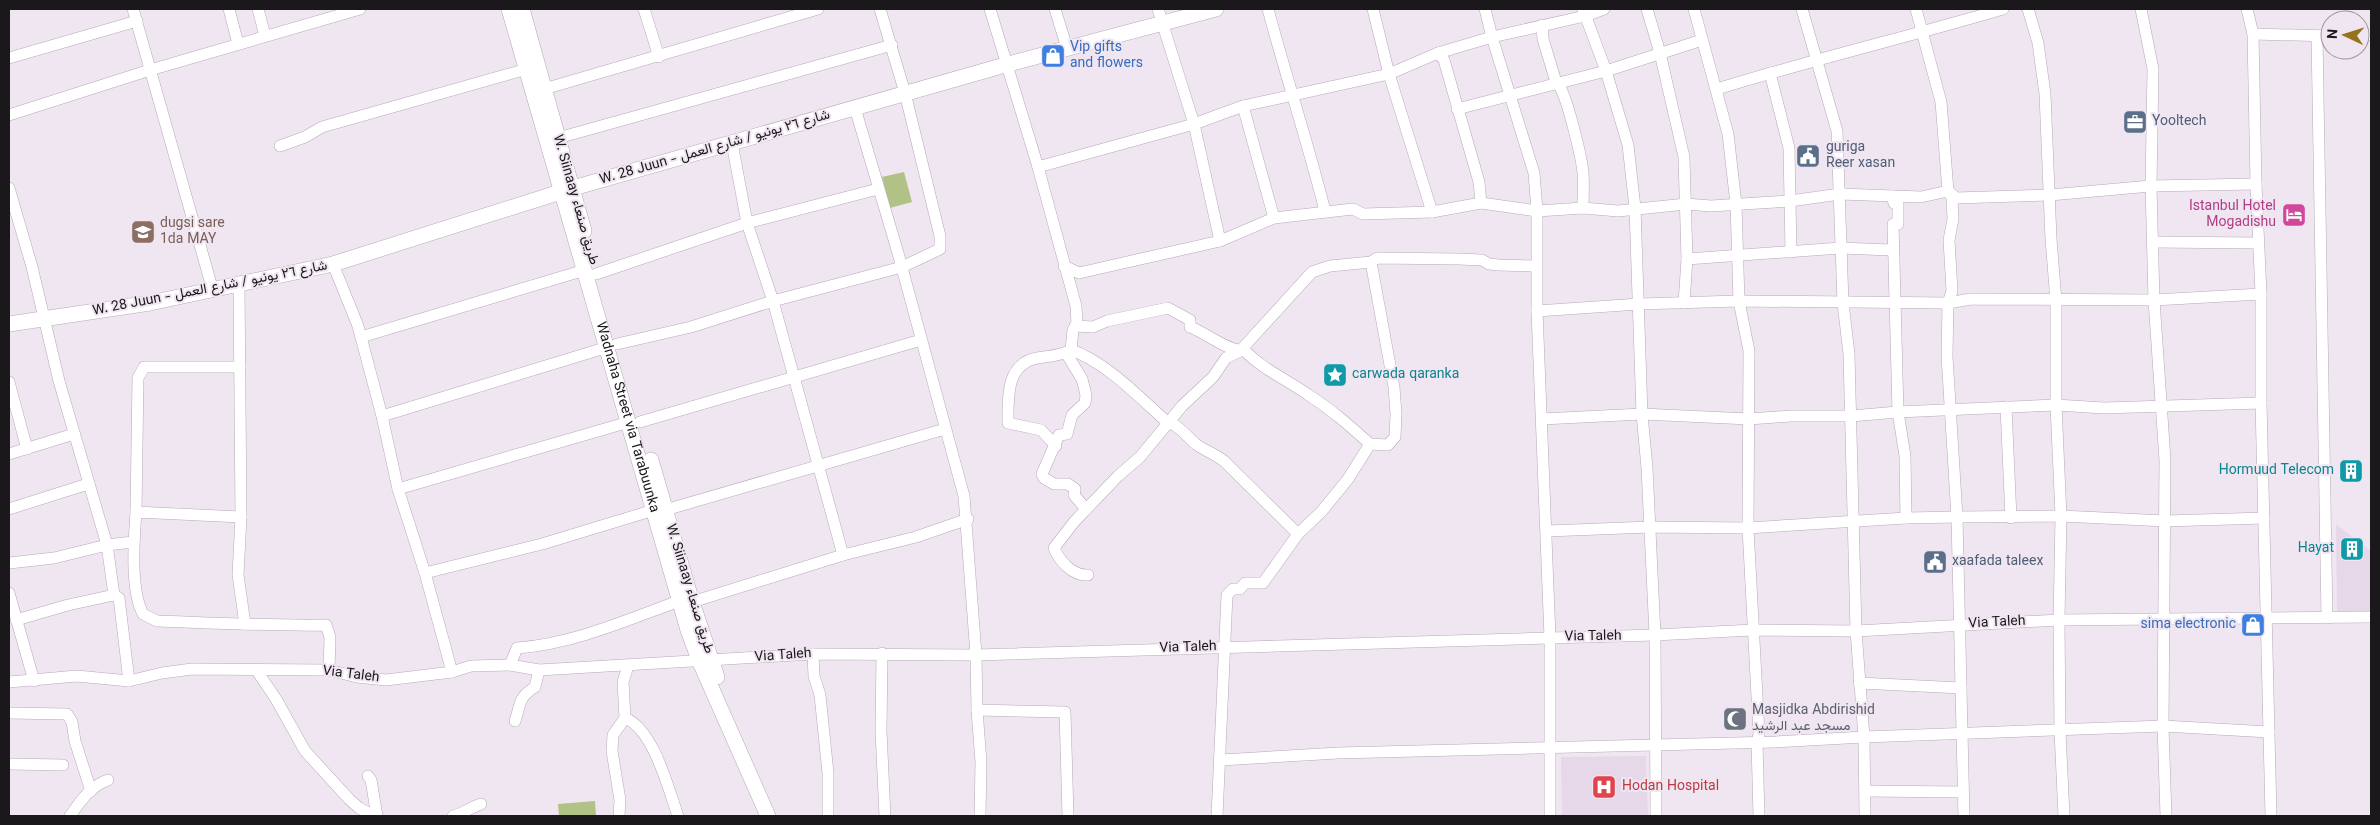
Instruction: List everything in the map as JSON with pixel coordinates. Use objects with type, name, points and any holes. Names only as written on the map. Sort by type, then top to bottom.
[{"type":"street","points":[[133,9],[213,291]]},
{"type":"street","points":[[229,9],[238,44]]},
{"type":"street","points":[[258,9],[265,36]]},
{"type":"street","points":[[9,115],[150,70],[360,9]]},
{"type":"street","points":[[509,9],[568,190]]},
{"type":"street","name":"W. Siinaay طريق صنعاء","points":[[522,9],[558,138],[568,190],[590,272],[635,422],[685,602],[704,660],[776,816]]},
{"type":"street","points":[[644,9],[659,57]]},
{"type":"street","points":[[544,89],[659,57],[818,9]]},
{"type":"street","points":[[382,416],[612,346],[691,327],[773,301],[902,267],[940,249],[940,240],[905,93],[880,9]]},
{"type":"street","points":[[990,9],[1005,65],[1038,167],[1076,306],[1075,326],[1069,351],[1082,379],[1086,395],[1085,403],[1072,415],[1067,434],[1059,435],[1056,446],[1044,468],[1044,478],[1054,484],[1068,484],[1075,489],[1074,495],[1086,509]]},
{"type":"street","points":[[1055,9],[1067,48]]},
{"type":"street","points":[[1158,9],[1194,124],[1220,241]]},
{"type":"street","name":"W. 28 Juun - شارع ٢٦ يونيو / شارع العمل","points":[[9,324],[46,320],[213,291],[332,264],[568,190],[1005,65],[1216,9]]},
{"type":"street","points":[[1268,9],[1291,94],[1311,155],[1325,211]]},
{"type":"street","points":[[1373,9],[1389,74],[1432,212]]},
{"type":"street","points":[[1485,9],[1509,95],[1524,136],[1534,173],[1537,211],[1537,311],[1547,531],[1546,578],[1550,638],[1550,816]]},
{"type":"street","points":[[1038,167],[1194,124],[1243,106],[1389,74],[1438,53],[1584,12],[1604,9]]},
{"type":"street","points":[[1647,9],[1660,53],[1684,157],[1687,259],[1684,303]]},
{"type":"street","points":[[1694,9],[1717,90],[1731,149],[1736,204],[1736,255],[1739,301],[1749,351],[1748,528],[1760,734],[1757,742],[1759,816]]},
{"type":"street","points":[[1802,9],[1837,131],[1843,303],[1849,354],[1856,631],[1864,737],[1865,816]]},
{"type":"street","points":[[1916,9],[1941,102],[1948,191],[1953,204],[1949,240],[1952,291],[1948,303],[1947,356],[1957,517],[1964,816]]},
{"type":"street","points":[[1717,90],[1770,73],[1922,33],[2003,9]]},
{"type":"street","points":[[2028,9],[2038,43],[2045,94],[2056,301],[2056,406],[2061,516],[2059,620],[2060,731],[2064,816]]},
{"type":"street","points":[[2141,9],[2153,69],[2150,186],[2154,242],[2154,300],[2165,460],[2163,726],[2166,816]]},
{"type":"street","points":[[2247,9],[2253,34],[2256,184],[2261,294],[2261,403],[2272,816]]},
{"type":"street","points":[[1584,12],[1606,70],[1628,145],[1635,208],[1642,414],[1650,527],[1654,635],[1657,745],[1656,816]]},
{"type":"street","points":[[9,58],[137,22]]},
{"type":"street","points":[[1542,25],[1543,39],[1556,82],[1561,86],[1581,163],[1584,208]]},
{"type":"street","points":[[2253,34],[2317,36],[2327,618]]},
{"type":"street","points":[[1457,109],[1606,70],[1702,40]]},
{"type":"street","points":[[558,138],[892,45]]},
{"type":"street","points":[[1438,53],[1444,60],[1479,182],[1481,202]]},
{"type":"street","points":[[280,146],[305,137],[322,127],[527,68]]},
{"type":"street","points":[[1770,73],[1790,148],[1791,252]]},
{"type":"street","points":[[1243,106],[1274,218]]},
{"type":"street","points":[[855,108],[902,267],[964,496],[968,520],[976,655],[977,710],[981,762],[980,816]]},
{"type":"street","points":[[732,143],[747,223],[773,301],[843,555]]},
{"type":"street","points":[[1948,191],[1956,198],[2050,196],[2150,186],[2256,184]]},
{"type":"street","points":[[9,188],[46,320],[74,434],[107,545],[117,596],[129,681]]},
{"type":"street","points":[[361,338],[590,272],[747,223],[878,189]]},
{"type":"street","points":[[1064,266],[1079,273],[1220,241],[1274,218],[1325,211],[1353,209],[1363,214],[1432,212],[1481,202],[1537,211],[1584,208],[1618,211],[1686,204],[1790,201],[1840,194],[1920,197],[1948,191]]},
{"type":"street","points":[[1892,196],[1894,203],[1898,203],[1898,224],[1893,224],[1898,412],[1905,456],[1906,518]]},
{"type":"street","points":[[2154,242],[2258,243]]},
{"type":"street","points":[[1687,259],[1841,248],[1890,250],[1894,244]]},
{"type":"street","points":[[1088,574],[1079,575],[1067,568],[1054,548],[1086,509],[1140,457],[1182,406],[1213,377],[1226,358],[1240,351],[1312,272],[1330,266],[1371,262],[1377,258],[1482,260],[1489,264],[1536,266]]},
{"type":"street","points":[[1075,326],[1093,328],[1107,321],[1168,308],[1190,320],[1190,327],[1240,351],[1244,350],[1272,374],[1334,412],[1370,444],[1388,445],[1394,437],[1396,414],[1394,387],[1371,262]]},
{"type":"street","points":[[332,264],[348,300],[361,338],[382,416],[398,489],[425,573],[452,672]]},
{"type":"street","points":[[239,285],[241,517],[238,575],[245,624]]},
{"type":"street","points":[[1537,311],[1639,304],[1739,301],[1948,303],[1970,299],[2056,301],[2154,300],[2261,294]]},
{"type":"street","points":[[398,489],[921,340]]},
{"type":"street","points":[[1056,446],[1041,430],[1008,422],[1011,378],[1017,368],[1034,359],[1069,351],[1082,354],[1142,398],[1168,423],[1177,427],[1199,446],[1213,452],[1298,534]]},
{"type":"street","points":[[240,368],[144,367],[138,378],[136,512],[133,542],[138,596],[143,614],[157,621],[326,625],[330,637],[329,670]]},
{"type":"street","points":[[9,382],[28,449]]},
{"type":"street","points":[[1542,419],[1642,414],[1749,419],[1791,416],[1851,416],[2006,407],[2056,406],[2104,408],[2261,403]]},
{"type":"street","points":[[2006,407],[2012,518]]},
{"type":"street","points":[[425,573],[542,544],[946,429]]},
{"type":"street","points":[[9,454],[74,434]]},
{"type":"street","points":[[1217,816],[1227,595],[1233,589],[1240,588],[1245,584],[1263,583],[1298,534],[1322,511],[1360,462],[1370,444]]},
{"type":"street","points":[[9,509],[88,484]]},
{"type":"street","points":[[136,512],[241,517]]},
{"type":"street","points":[[1547,531],[1650,527],[1748,528],[1906,518],[1957,517],[2012,518],[2061,516],[2166,521],[2264,518]]},
{"type":"street","points":[[510,665],[517,648],[532,647],[593,632],[685,602],[843,555],[916,537],[968,520]]},
{"type":"street","points":[[9,563],[54,558],[107,545],[133,542]]},
{"type":"street","points":[[9,593],[34,680]]},
{"type":"street","points":[[16,620],[68,605],[117,596],[138,596]]},
{"type":"street","name":"Via Taleh","points":[[9,682],[77,676],[129,681],[162,673],[192,669],[257,671],[329,670],[357,677],[386,680],[452,672],[471,666],[510,665],[539,670],[813,654],[976,655],[1225,646],[1654,635],[1753,630],[1856,631],[2059,620],[2371,617]]},
{"type":"street","points":[[882,653],[885,816]]},
{"type":"street","points":[[813,654],[828,773],[828,814]]},
{"type":"street","points":[[704,660],[768,816]]},
{"type":"street","points":[[619,816],[620,800],[612,751],[613,735],[625,718],[623,682],[628,666]]},
{"type":"street","points":[[515,721],[520,701],[535,686],[539,670]]},
{"type":"street","points":[[257,671],[306,751],[349,799],[359,808],[376,816]]},
{"type":"street","points":[[1859,683],[1961,688]]},
{"type":"street","points":[[977,710],[1065,712],[1068,816]]},
{"type":"street","points":[[9,714],[67,714],[72,722],[75,741],[91,791]]},
{"type":"street","points":[[625,718],[635,722],[647,739],[659,764],[678,816]]},
{"type":"street","points":[[1220,760],[1338,753],[1757,742],[2163,726],[2269,732]]},
{"type":"street","points":[[9,764],[63,765]]},
{"type":"street","points":[[368,776],[371,780],[376,816]]},
{"type":"street","points":[[70,816],[84,796],[102,782],[108,780]]},
{"type":"street","points":[[1866,791],[1962,792]]},
{"type":"street","points":[[453,816],[462,814],[469,808],[481,804]]},
{"type":"shaded area","points":[[2336,524],[2371,551],[2371,617],[2337,618]]},
{"type":"shaded area","name":"Hodan Hospital","points":[[1646,756],[1648,816],[1562,816],[1561,757]]},
{"type":"green space","points":[[904,172],[912,202],[890,208],[882,177]]},
{"type":"green space","points":[[595,801],[596,816],[559,816],[558,804]]},
{"type":"place","name":"Vip gifts and flowers","points":[[1053,56]]},
{"type":"place","name":"Yooltech","points":[[2135,122]]},
{"type":"place","name":"guriga Reer xasan","points":[[1808,156]]},
{"type":"place","name":"Istanbul Hotel Mogadishu","points":[[2294,215]]},
{"type":"place","name":"dugsi sare 1da MAY","points":[[143,232]]},
{"type":"place","name":"carwada qaranka","points":[[1335,375]]},
{"type":"place","name":"Hormuud Telecom","points":[[2351,471]]},
{"type":"place","name":"Hayat","points":[[2352,549]]},
{"type":"place","name":"xaafada taleex","points":[[1935,562]]},
{"type":"place","name":"sima electronic","points":[[2253,625]]},
{"type":"place","name":"Masjidka Abdirishid مسجد عبد الرشيد","points":[[1735,719]]},
{"type":"place","name":"Hodan Hospital","points":[[1604,787]]}]
